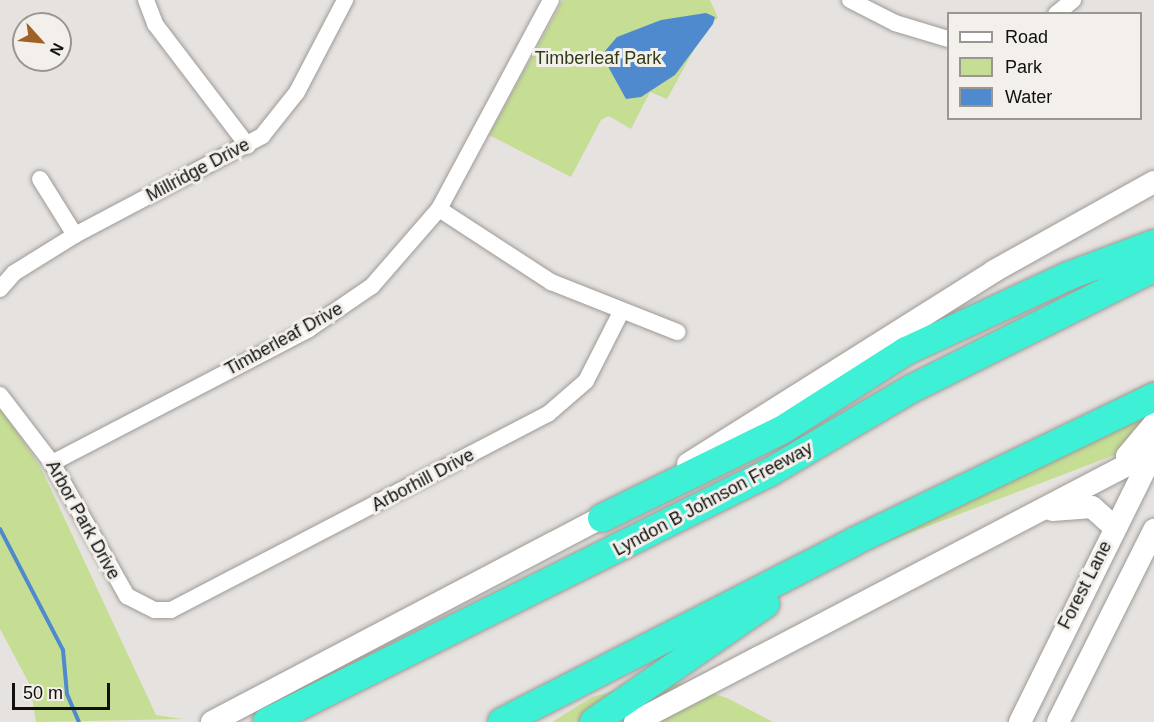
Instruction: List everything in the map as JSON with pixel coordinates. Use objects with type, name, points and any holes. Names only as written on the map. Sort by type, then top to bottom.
[{"type":"highway","points":[[602,518],[782,430],[906,351],[1068,276],[1154,244]]},
{"type":"highway","name":"Lyndon B Johnson Freeway","points":[[267,722],[770,472],[910,389],[1154,268]]},
{"type":"highway","points":[[502,722],[853,542],[1154,397]]},
{"type":"highway","points":[[594,722],[853,542]]},
{"type":"main road","points":[[212,722],[602,518],[994,271],[1154,182]]},
{"type":"main road","points":[[634,722],[1101,478],[1153,442]]},
{"type":"main road","name":"Forest Lane","points":[[1020,722],[1115,528],[1153,442]]},
{"type":"main road","points":[[1033,514],[1075,505],[1092,507],[1115,528]]},
{"type":"main road","name":"Forest Lane","points":[[1058,722],[1154,530]]},
{"type":"main road","points":[[1084,667],[1079,657],[1105,598],[1094,568]]},
{"type":"street","points":[[146,0],[155,24],[248,146]]},
{"type":"street","name":"Millridge Drive","points":[[0,289],[14,273],[75,235],[248,146],[297,92],[345,0]]},
{"type":"street","name":"Timberleaf Drive","points":[[52,463],[335,313],[394,265],[439,210],[551,0]]},
{"type":"street","points":[[850,0],[895,23],[947,39]]},
{"type":"street","points":[[1058,12],[1073,0]]},
{"type":"street","points":[[40,179],[75,235]]},
{"type":"street","points":[[439,210],[524,268],[621,312],[677,332]]},
{"type":"street","name":"Arborhill Drive","points":[[185,606],[548,414],[586,381],[621,312]]},
{"type":"street","name":"Arbor Park Drive","points":[[0,395],[52,463],[127,596],[155,610],[185,606]]},
{"type":"green space","name":"Timberleaf Park","points":[[563,0],[710,0],[718,18],[707,26],[667,99],[650,92],[631,129],[609,116],[601,120],[571,177],[489,135]]},
{"type":"green space","points":[[1154,380],[1154,440],[713,608],[994,461]]},
{"type":"green space","points":[[0,406],[41,468],[156,715],[183,719],[36,722],[30,685],[0,629]]},
{"type":"green space","points":[[640,684],[684,684],[727,698],[773,722],[552,722],[592,697]]},
{"type":"water","points":[[706,13],[715,17],[713,24],[675,75],[641,97],[626,99],[605,61],[605,51],[617,37],[661,20]]},
{"type":"waterway","points":[[0,529],[63,650],[67,694],[79,722]]}]
